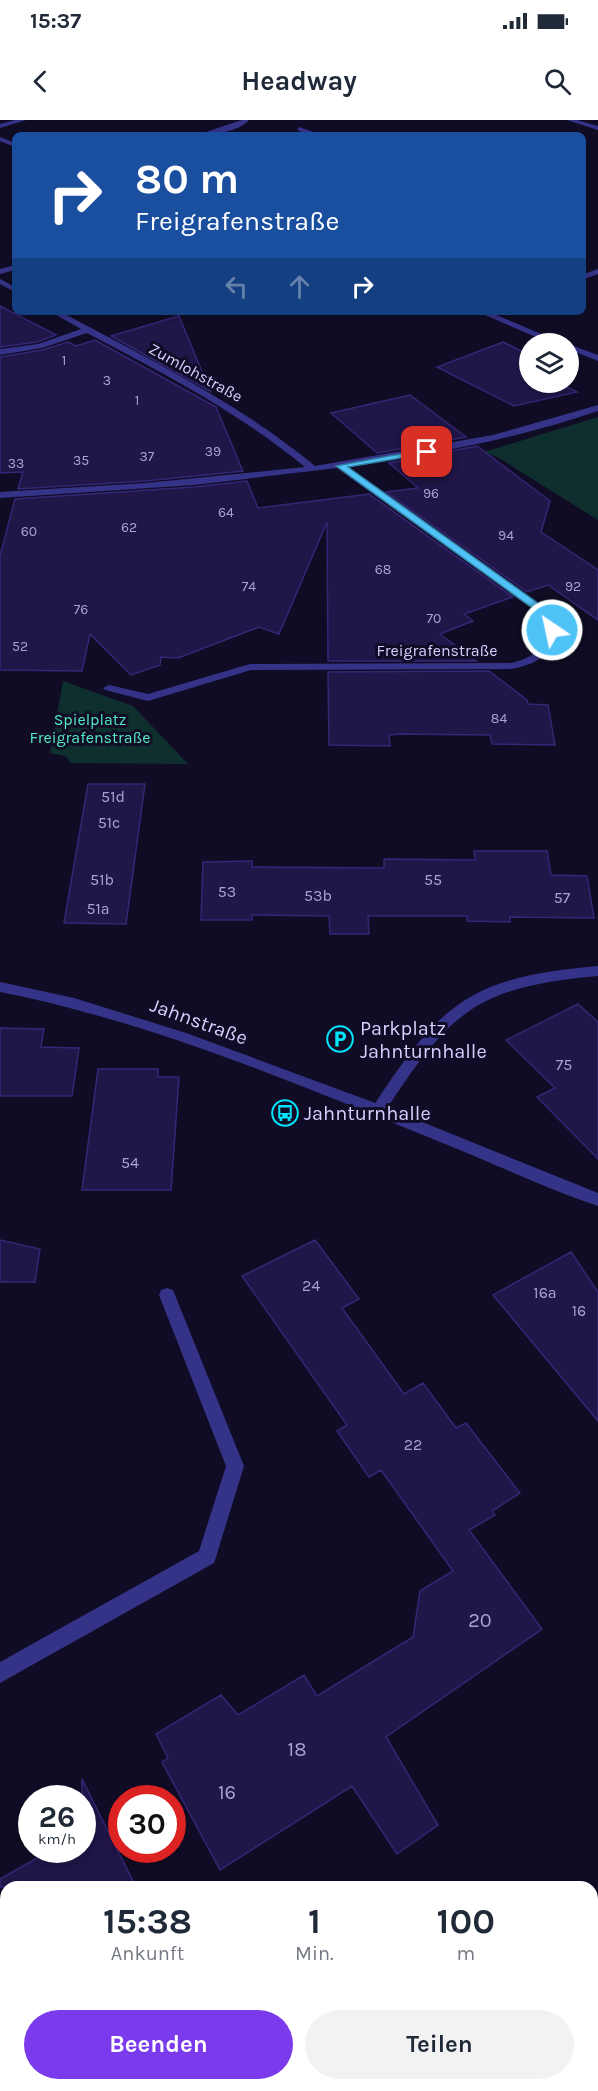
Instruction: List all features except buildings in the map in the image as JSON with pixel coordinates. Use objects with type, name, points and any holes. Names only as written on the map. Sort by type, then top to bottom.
[{"type":"street","points":[[0,126],[23,120]]},
{"type":"street","points":[[211,132],[242,124],[246,120]]},
{"type":"street","points":[[570,120],[598,128]]},
{"type":"street","points":[[299,129],[308,132]]},
{"type":"street","name":"Zumlohstraße","points":[[60,315],[238,412],[288,447],[313,469]]},
{"type":"street","points":[[495,315],[536,333]]},
{"type":"street","points":[[0,352],[39,346],[87,330]]},
{"type":"street","points":[[579,350],[598,358]]},
{"type":"street","points":[[0,495],[216,482],[340,466],[492,441],[598,408]]},
{"type":"street","name":"Freigrafenstraße","points":[[109,688],[148,698],[250,667],[511,666],[535,661],[548,649],[552,630],[539,608],[340,466]]},
{"type":"street","points":[[379,1109],[426,1039],[460,1007],[505,984],[554,974],[598,971]]},
{"type":"street","name":"Jahnstraße","points":[[0,987],[68,1001],[153,1025],[379,1109],[598,1200]]},
{"type":"street","points":[[0,1673],[207,1557],[235,1466],[167,1295]]},
{"type":"green space","points":[[598,417],[598,520],[497,457],[484,452]]},
{"type":"green space","name":"Spielplatz Freigrafenstraße","points":[[63,681],[133,706],[188,764],[71,763],[65,756],[50,753]]},
{"type":"place","name":"Parkplatz Jahnturnhalle","points":[[340,1039]]},
{"type":"place","name":"Jahnturnhalle","points":[[285,1113]]},
{"type":"route","points":[[427,452],[340,466],[539,608],[552,630]]}]
